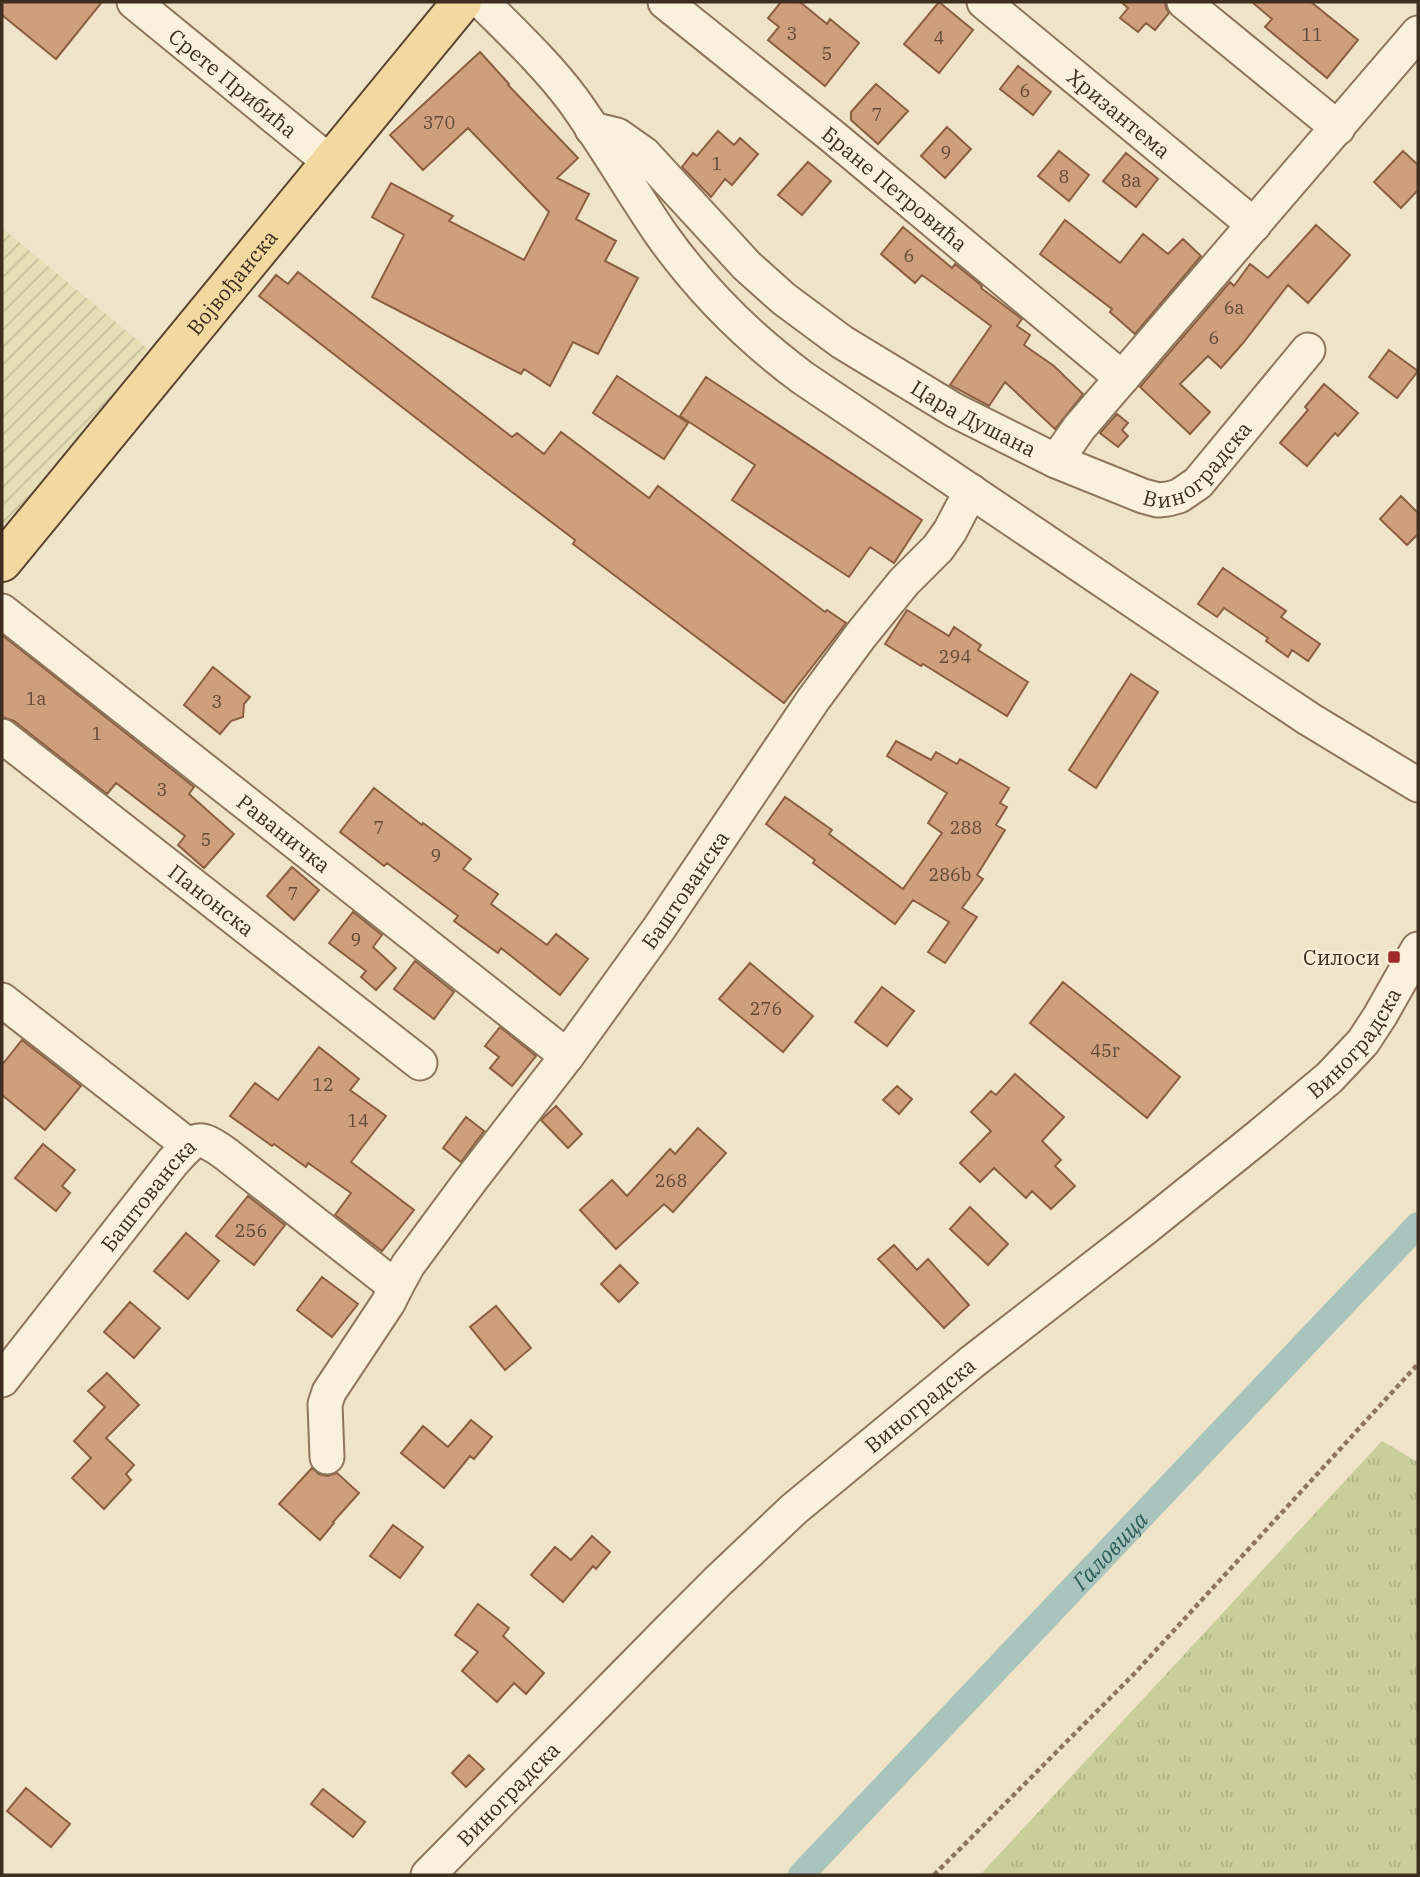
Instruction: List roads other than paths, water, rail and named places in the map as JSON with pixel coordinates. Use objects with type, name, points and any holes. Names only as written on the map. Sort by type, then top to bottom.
[{"type":"main road","name":"Војвођанска","points":[[2,562],[462,2]]},
{"type":"street","name":"Срете Прибића","points":[[134,2],[331,163]]},
{"type":"street","points":[[482,2],[571,98],[663,236],[698,281],[742,329],[781,362],[962,508],[1418,785]]},
{"type":"street","name":"Бране Петровића","points":[[665,2],[832,136],[1122,378]]},
{"type":"street","name":"Хризантема","points":[[984,2],[1254,225]]},
{"type":"street","points":[[1184,2],[1338,128]]},
{"type":"street","name":"Цара Душана","points":[[593,129],[617,135],[644,154],[765,284],[821,327],[884,369],[954,410],[1056,461],[1079,428],[1418,33]]},
{"type":"street","name":"Виноградска","points":[[1056,461],[1143,496],[1158,499],[1179,496],[1199,483],[1308,350]]},
{"type":"street","name":"Баштованска","points":[[327,1457],[325,1404],[329,1392],[388,1303],[408,1265],[567,1055],[675,906],[821,689],[888,600],[938,548],[962,508]]},
{"type":"street","name":"Раваничка","points":[[2,611],[567,1055]]},
{"type":"street","name":"Панонска","points":[[2,736],[420,1063]]},
{"type":"street","name":"Виноградска","points":[[428,1875],[718,1581],[794,1509],[1329,1078],[1363,1042],[1418,949]]},
{"type":"street","points":[[2,1000],[188,1145]]},
{"type":"street","name":"Баштованска","points":[[2,1380],[172,1163],[188,1145],[203,1140],[211,1143],[396,1287]]},
{"type":"waterway","name":"Галовица","points":[[801,1875],[1418,1225]]},
{"type":"place","name":"Силоси","points":[[1394,957]]}]
